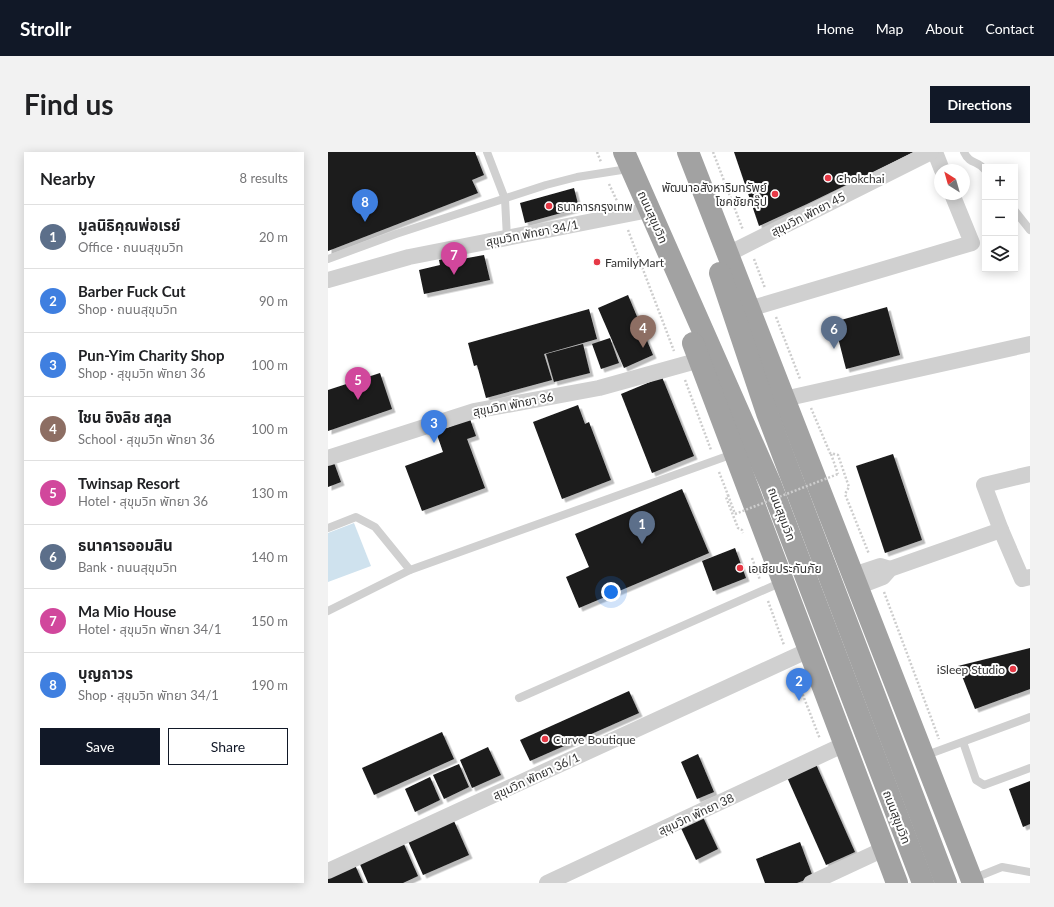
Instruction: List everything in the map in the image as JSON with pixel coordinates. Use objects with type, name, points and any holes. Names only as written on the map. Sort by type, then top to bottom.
[{"type":"highway","name":"ถนนสุขุมวิท","points":[[683,152],[714,255],[767,413],[946,883]]},
{"type":"highway","points":[[688,152],[855,581],[933,753],[972,881]]},
{"type":"highway","name":"ถนนสุขุมวิท","points":[[624,158],[897,883]]},
{"type":"highway","name":"ถนนสุขุมวิท","points":[[624,158],[770,483],[923,883]]},
{"type":"street","name":"สุขุมวิท พัทยา 45","points":[[728,254],[931,152]]},
{"type":"street","points":[[935,152],[940,164]]},
{"type":"street","points":[[749,309],[972,244],[954,200]]},
{"type":"street","name":"สุขุมวิท พัทยา 34/1","points":[[328,280],[409,257],[644,211]]},
{"type":"street","points":[[784,399],[1030,344]]},
{"type":"street","name":"สุขุมวิท พัทยา 36","points":[[328,458],[474,410],[600,388],[700,360]]},
{"type":"street","points":[[1030,474],[984,485],[1000,530],[1022,579],[1030,577]]},
{"type":"street","points":[[855,581],[1000,530]]},
{"type":"street","name":"สุขุมวิท พัทยา 36/1","points":[[328,871],[809,650]]},
{"type":"street","name":"สุขุมวิท พัทยา 38","points":[[548,883],[845,744]]},
{"type":"street","points":[[812,883],[884,849]]},
{"type":"lane","points":[[487,152],[505,199],[507,238]]},
{"type":"lane","points":[[964,152],[967,159],[982,166]]},
{"type":"lane","points":[[328,259],[396,234],[577,177],[624,158]]},
{"type":"lane","points":[[1018,215],[1030,230]]},
{"type":"lane","points":[[328,611],[410,570],[735,453]]},
{"type":"lane","points":[[328,528],[356,517],[375,527],[410,570]]},
{"type":"lane","points":[[519,698],[783,581]]},
{"type":"lane","points":[[933,753],[1030,717]]},
{"type":"lane","points":[[962,742],[976,780],[984,785],[1030,768]]},
{"type":"lane","points":[[972,881],[1002,867],[1030,872]]},
{"type":"path","points":[[713,152],[770,303],[838,474],[735,514],[728,494]]},
{"type":"path","points":[[830,454],[838,455],[849,487],[845,494],[881,572],[933,753]]},
{"type":"water","points":[[354,523],[371,566],[328,582],[328,533]]},
{"type":"building","points":[[328,152],[475,152],[484,175],[472,180],[478,193],[328,251]]},
{"type":"building","points":[[734,152],[914,152],[759,226]]},
{"type":"building","name":"ธนาคารกรุงเทพ","points":[[574,188],[579,208],[525,223],[520,203]]},
{"type":"building","points":[[461,255],[462,259],[484,255],[490,280],[424,294],[419,270],[440,265],[439,260]]},
{"type":"building","points":[[628,295],[653,355],[624,368],[598,308]]},
{"type":"building","points":[[887,307],[900,355],[846,369],[834,322]]},
{"type":"building","points":[[589,309],[597,339],[544,354],[552,380],[486,398],[477,365],[474,366],[468,343]]},
{"type":"building","points":[[610,338],[619,363],[601,369],[592,344]]},
{"type":"building","points":[[583,344],[590,373],[554,382],[546,354]]},
{"type":"building","points":[[380,373],[392,409],[328,431],[328,390]]},
{"type":"building","points":[[662,377],[694,456],[652,473],[621,394]]},
{"type":"building","points":[[578,405],[585,424],[589,422],[611,480],[562,499],[533,422]]},
{"type":"building","points":[[470,419],[476,436],[467,439],[485,488],[422,511],[405,466],[443,452],[436,432]]},
{"type":"building","points":[[893,454],[922,540],[885,553],[856,466]]},
{"type":"building","points":[[333,460],[341,482],[328,487],[328,462]]},
{"type":"building","points":[[682,489],[709,553],[579,608],[566,577],[589,567],[575,534]]},
{"type":"building","points":[[735,548],[746,578],[713,591],[702,561]]},
{"type":"building","points":[[1030,648],[1030,689],[975,709],[958,666]]},
{"type":"building","points":[[629,691],[639,713],[530,761],[520,740]]},
{"type":"building","points":[[442,732],[454,759],[374,795],[362,768]]},
{"type":"building","points":[[488,747],[501,775],[472,788],[460,760]]},
{"type":"building","points":[[698,754],[714,792],[697,799],[681,762]]},
{"type":"building","points":[[815,762],[855,852],[826,865],[786,775]]},
{"type":"building","points":[[459,764],[469,787],[444,799],[433,775]]},
{"type":"building","points":[[430,777],[440,800],[415,812],[405,789]]},
{"type":"building","points":[[1030,781],[1030,824],[1023,827],[1009,789]]},
{"type":"building","points":[[702,815],[718,849],[696,860],[680,826]]},
{"type":"building","points":[[454,821],[469,855],[423,875],[408,841]]},
{"type":"building","points":[[403,842],[418,876],[403,883],[368,883],[359,862]]},
{"type":"building","points":[[800,842],[813,877],[797,883],[765,883],[756,859]]},
{"type":"building","points":[[355,865],[363,883],[328,883],[328,877]]},
{"type":"place","name":"Chokchai","points":[[828,178]]},
{"type":"place","name":"พัฒนาอสังหาริมทรัพย์ โชคชัยกรุ๊ป","points":[[775,194]]},
{"type":"place","name":"ธนาคารกรุงเทพ","points":[[549,206]]},
{"type":"place","name":"บุญถาวร","points":[[365,222]]},
{"type":"place","name":"FamilyMart","points":[[597,262]]},
{"type":"place","name":"Ma Mio House","points":[[454,275]]},
{"type":"place","name":"ไชน อิงลิช สคูล","points":[[643,348]]},
{"type":"place","name":"ธนาคารออมสิน","points":[[834,349]]},
{"type":"place","name":"Twinsap Resort","points":[[358,400]]},
{"type":"place","name":"Pun-Yim Charity Shop","points":[[434,443]]},
{"type":"place","name":"มูลนิธิคุณพ่อเรย์","points":[[642,544]]},
{"type":"place","name":"เอเชียประกันภัย","points":[[740,568]]},
{"type":"place","name":"iSleep Studio","points":[[1013,669]]},
{"type":"place","name":"Barber Fuck Cut","points":[[799,701]]},
{"type":"place","name":"Curve Boutique","points":[[545,739]]}]
